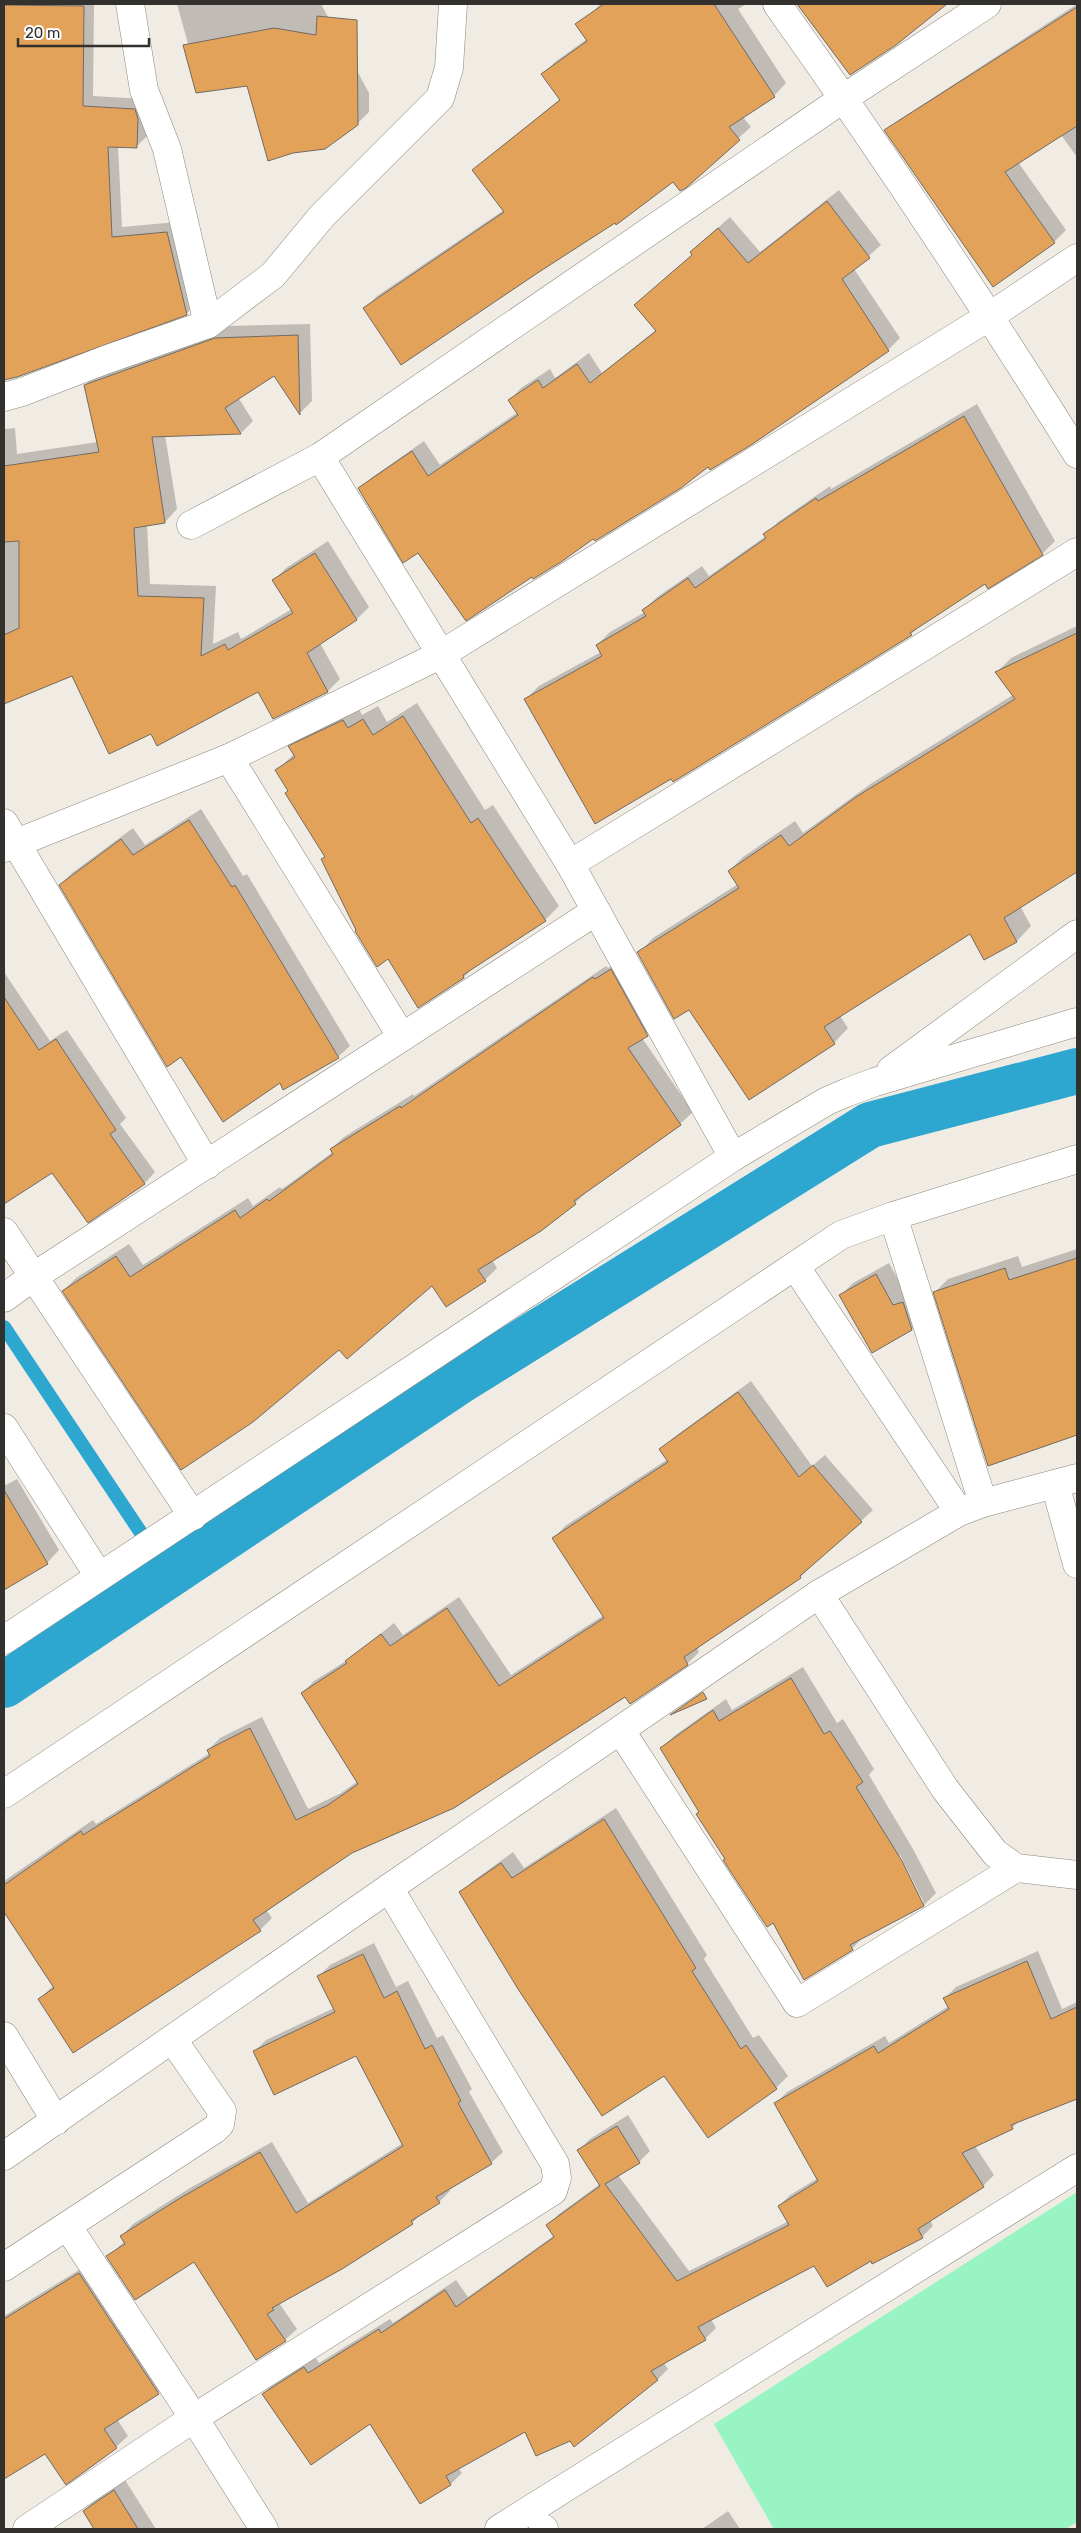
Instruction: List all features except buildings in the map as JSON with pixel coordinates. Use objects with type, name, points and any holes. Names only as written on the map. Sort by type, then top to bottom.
[{"type":"street","points":[[130,4],[144,90],[167,149],[208,324]]},
{"type":"street","points":[[4,396],[22,392],[105,360],[208,324],[273,275],[322,216],[440,98],[449,68],[453,4]]},
{"type":"street","points":[[777,4],[844,98],[990,316],[1077,454]]},
{"type":"street","points":[[191,525],[320,457],[844,98],[987,4]]},
{"type":"street","points":[[207,1165],[7,839],[228,758],[440,655],[990,316],[1077,258]]},
{"type":"street","points":[[320,457],[570,864],[733,1156]]},
{"type":"street","points":[[570,864],[1077,552]]},
{"type":"street","points":[[228,758],[402,1037]]},
{"type":"street","points":[[20,1287],[596,911]]},
{"type":"street","points":[[875,1082],[1077,934]]},
{"type":"street","points":[[4,1640],[733,1156],[827,1101],[875,1082],[1077,1022]]},
{"type":"street","points":[[4,1794],[841,1235],[893,1216],[1077,1159]]},
{"type":"street","points":[[893,1216],[971,1507]]},
{"type":"street","points":[[4,1232],[20,1287],[188,1519]]},
{"type":"street","points":[[794,1266],[971,1507]]},
{"type":"street","points":[[4,1428],[103,1574]]},
{"type":"street","points":[[4,2156],[389,1888],[819,1594],[971,1507],[1066,1481],[1077,1564]]},
{"type":"street","points":[[819,1594],[945,1789],[995,1853],[1016,1868],[1077,1875]]},
{"type":"street","points":[[621,1731],[797,2003],[1016,1868]]},
{"type":"street","points":[[27,2529],[194,2418],[553,2191],[557,2178],[555,2164],[389,1888]]},
{"type":"street","points":[[4,2036],[56,2121]]},
{"type":"street","points":[[4,2267],[68,2227],[220,2124],[222,2111],[173,2040]]},
{"type":"street","points":[[499,2529],[1077,2168]]},
{"type":"street","points":[[68,2227],[194,2418],[264,2529]]},
{"type":"green space","points":[[1077,2192],[1077,2522],[1066,2529],[774,2529],[714,2424]]},
{"type":"waterway","points":[[4,1685],[458,1382],[870,1125],[1077,1071]]},
{"type":"waterway","points":[[4,1327],[169,1575]]}]
